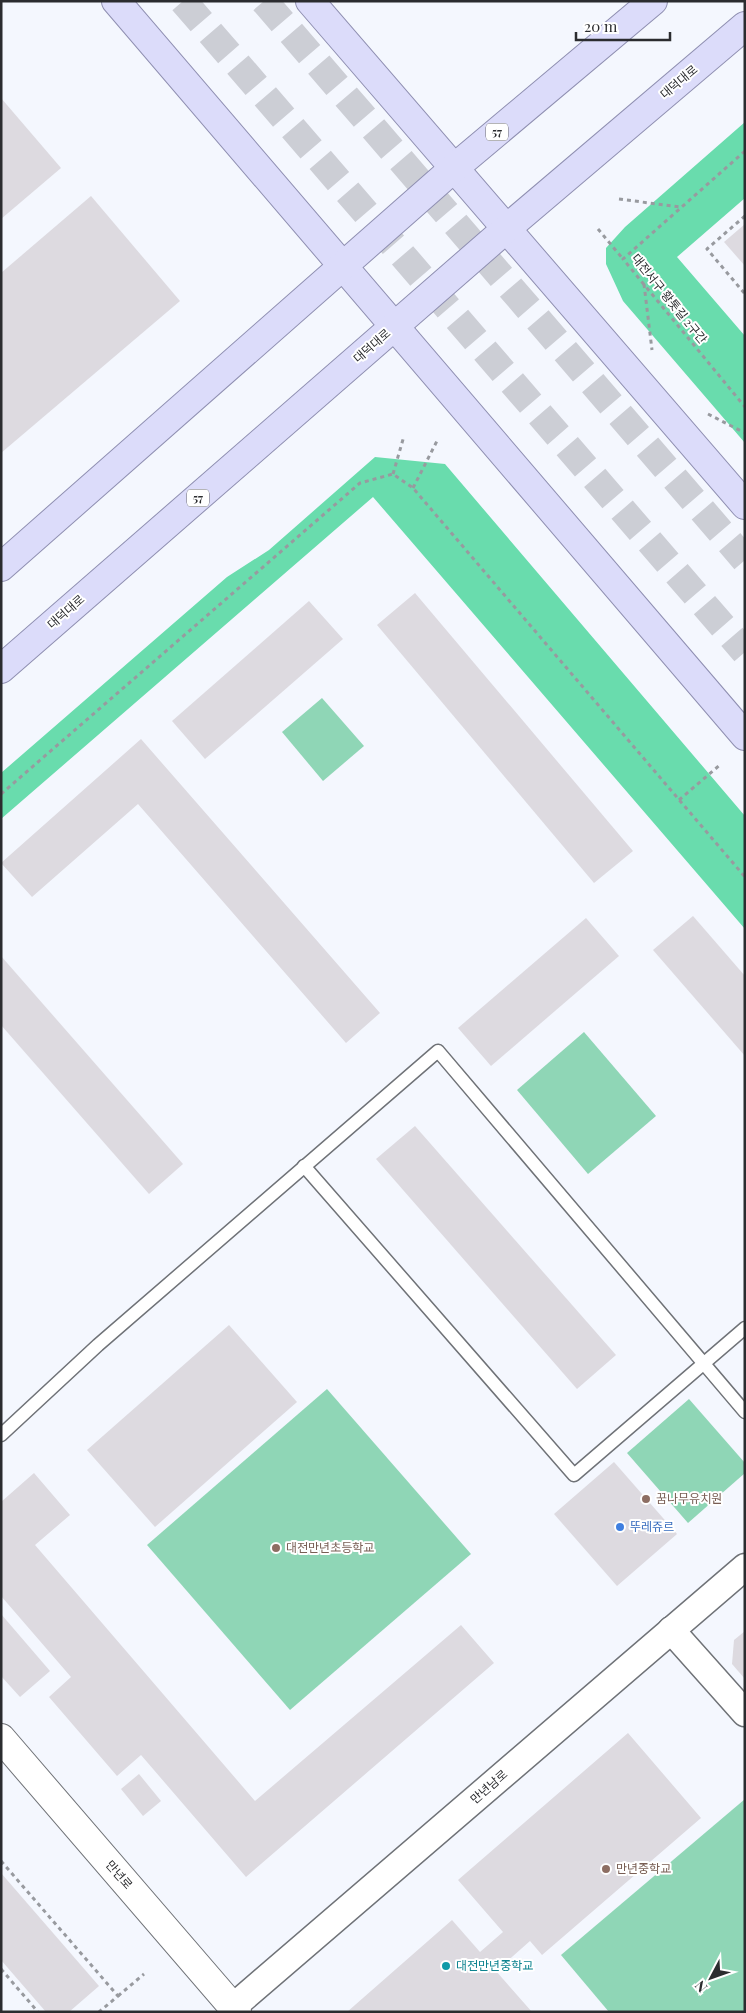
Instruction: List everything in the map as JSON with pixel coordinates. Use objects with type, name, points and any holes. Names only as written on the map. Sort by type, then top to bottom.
[{"type":"main road","points":[[116,1],[745,736]]},
{"type":"main road","points":[[310,1],[453,169],[745,505]]},
{"type":"main road","name":"57","points":[[1,567],[453,169],[652,1]]},
{"type":"main road","name":"대덕대로","points":[[1,669],[394,326],[745,26]]},
{"type":"street","name":"만년남로","points":[[235,2009],[745,1567]]},
{"type":"street","points":[[671,1630],[745,1713]]},
{"type":"street","name":"만년로","points":[[1,1738],[235,2009]]},
{"type":"lane","points":[[1,1435],[98,1345],[438,1052],[745,1412]]},
{"type":"lane","points":[[304,1166],[574,1475],[745,1328]]},
{"type":"path","name":"대전서구 황톳길 2구간","points":[[745,151],[623,258],[745,407]]},
{"type":"path","points":[[619,199],[680,207]]},
{"type":"path","points":[[745,216],[706,249],[745,294]]},
{"type":"path","points":[[598,229],[623,258]]},
{"type":"path","points":[[644,284],[653,358]]},
{"type":"path","points":[[702,411],[745,433]]},
{"type":"path","points":[[393,474],[404,436]]},
{"type":"path","points":[[413,488],[438,439]]},
{"type":"path","points":[[393,474],[413,488],[745,878]]},
{"type":"path","points":[[1,794],[360,483],[393,474]]},
{"type":"path","points":[[679,800],[721,764]]},
{"type":"path","points":[[1,1861],[118,1996]]},
{"type":"path","points":[[1,1969],[38,2012]]},
{"type":"path","points":[[100,2012],[144,1974]]},
{"type":"green space","points":[[745,122],[745,198],[677,257],[745,336],[745,443],[623,301],[606,264],[606,248],[625,227]]},
{"type":"green space","points":[[375,457],[445,464],[745,816],[745,929],[373,497],[1,819],[1,773],[227,577],[269,550]]},
{"type":"green space","points":[[322,698],[364,746],[323,781],[282,732]]},
{"type":"green space","points":[[584,1032],[656,1116],[588,1174],[517,1090]]},
{"type":"green space","points":[[327,1389],[471,1554],[290,1710],[147,1545]]},
{"type":"green space","points":[[689,1399],[745,1463],[745,1473],[688,1523],[627,1453]]},
{"type":"green space","points":[[745,1799],[745,2012],[609,2012],[561,1955]]},
{"type":"building","points":[[1,98],[61,168],[1,219]]},
{"type":"building","points":[[91,196],[180,301],[1,453],[1,273]]},
{"type":"building","points":[[745,224],[745,266],[724,242]]},
{"type":"building","points":[[415,593],[633,851],[594,883],[377,625]]},
{"type":"building","points":[[309,601],[343,639],[205,759],[172,721]]},
{"type":"building","points":[[141,739],[380,1013],[346,1043],[138,804],[32,897],[1,863]]},
{"type":"building","points":[[693,916],[745,976],[745,1056],[653,950]]},
{"type":"building","points":[[586,918],[619,956],[491,1066],[458,1028]]},
{"type":"building","points":[[1,956],[183,1164],[149,1194],[1,1025]]},
{"type":"building","points":[[415,1126],[616,1355],[577,1389],[376,1159]]},
{"type":"building","points":[[229,1325],[297,1402],[155,1527],[87,1450]]},
{"type":"building","points":[[614,1462],[677,1534],[617,1586],[554,1514]]},
{"type":"building","points":[[34,1473],[70,1515],[35,1545],[255,1801],[461,1625],[494,1663],[246,1877],[141,1755],[117,1776],[49,1697],[71,1677],[1,1596],[1,1502]]},
{"type":"building","points":[[1,1614],[50,1671],[20,1697],[1,1676]]},
{"type":"building","points":[[745,1631],[745,1679],[732,1664],[734,1640]]},
{"type":"building","points":[[628,1733],[701,1818],[542,1955],[530,1941],[496,1971],[532,2012],[347,2012],[452,1920],[480,1952],[503,1932],[458,1880]]},
{"type":"building","points":[[139,1774],[161,1801],[143,1816],[121,1789]]},
{"type":"building","points":[[1,1873],[99,1986],[69,2012],[46,2012],[1,1960]]},
{"type":"tunnel","points":[[183,1],[745,652]]},
{"type":"tunnel","points":[[264,1],[745,560]]},
{"type":"place","name":"꿈나무유치원","points":[[646,1499]]},
{"type":"place","name":"뚜레쥬르","points":[[620,1527]]},
{"type":"place","name":"대전만년초등학교","points":[[276,1548]]},
{"type":"place","name":"만년중학교","points":[[606,1869]]},
{"type":"place","name":"대전만년중학교","points":[[446,1966]]}]
